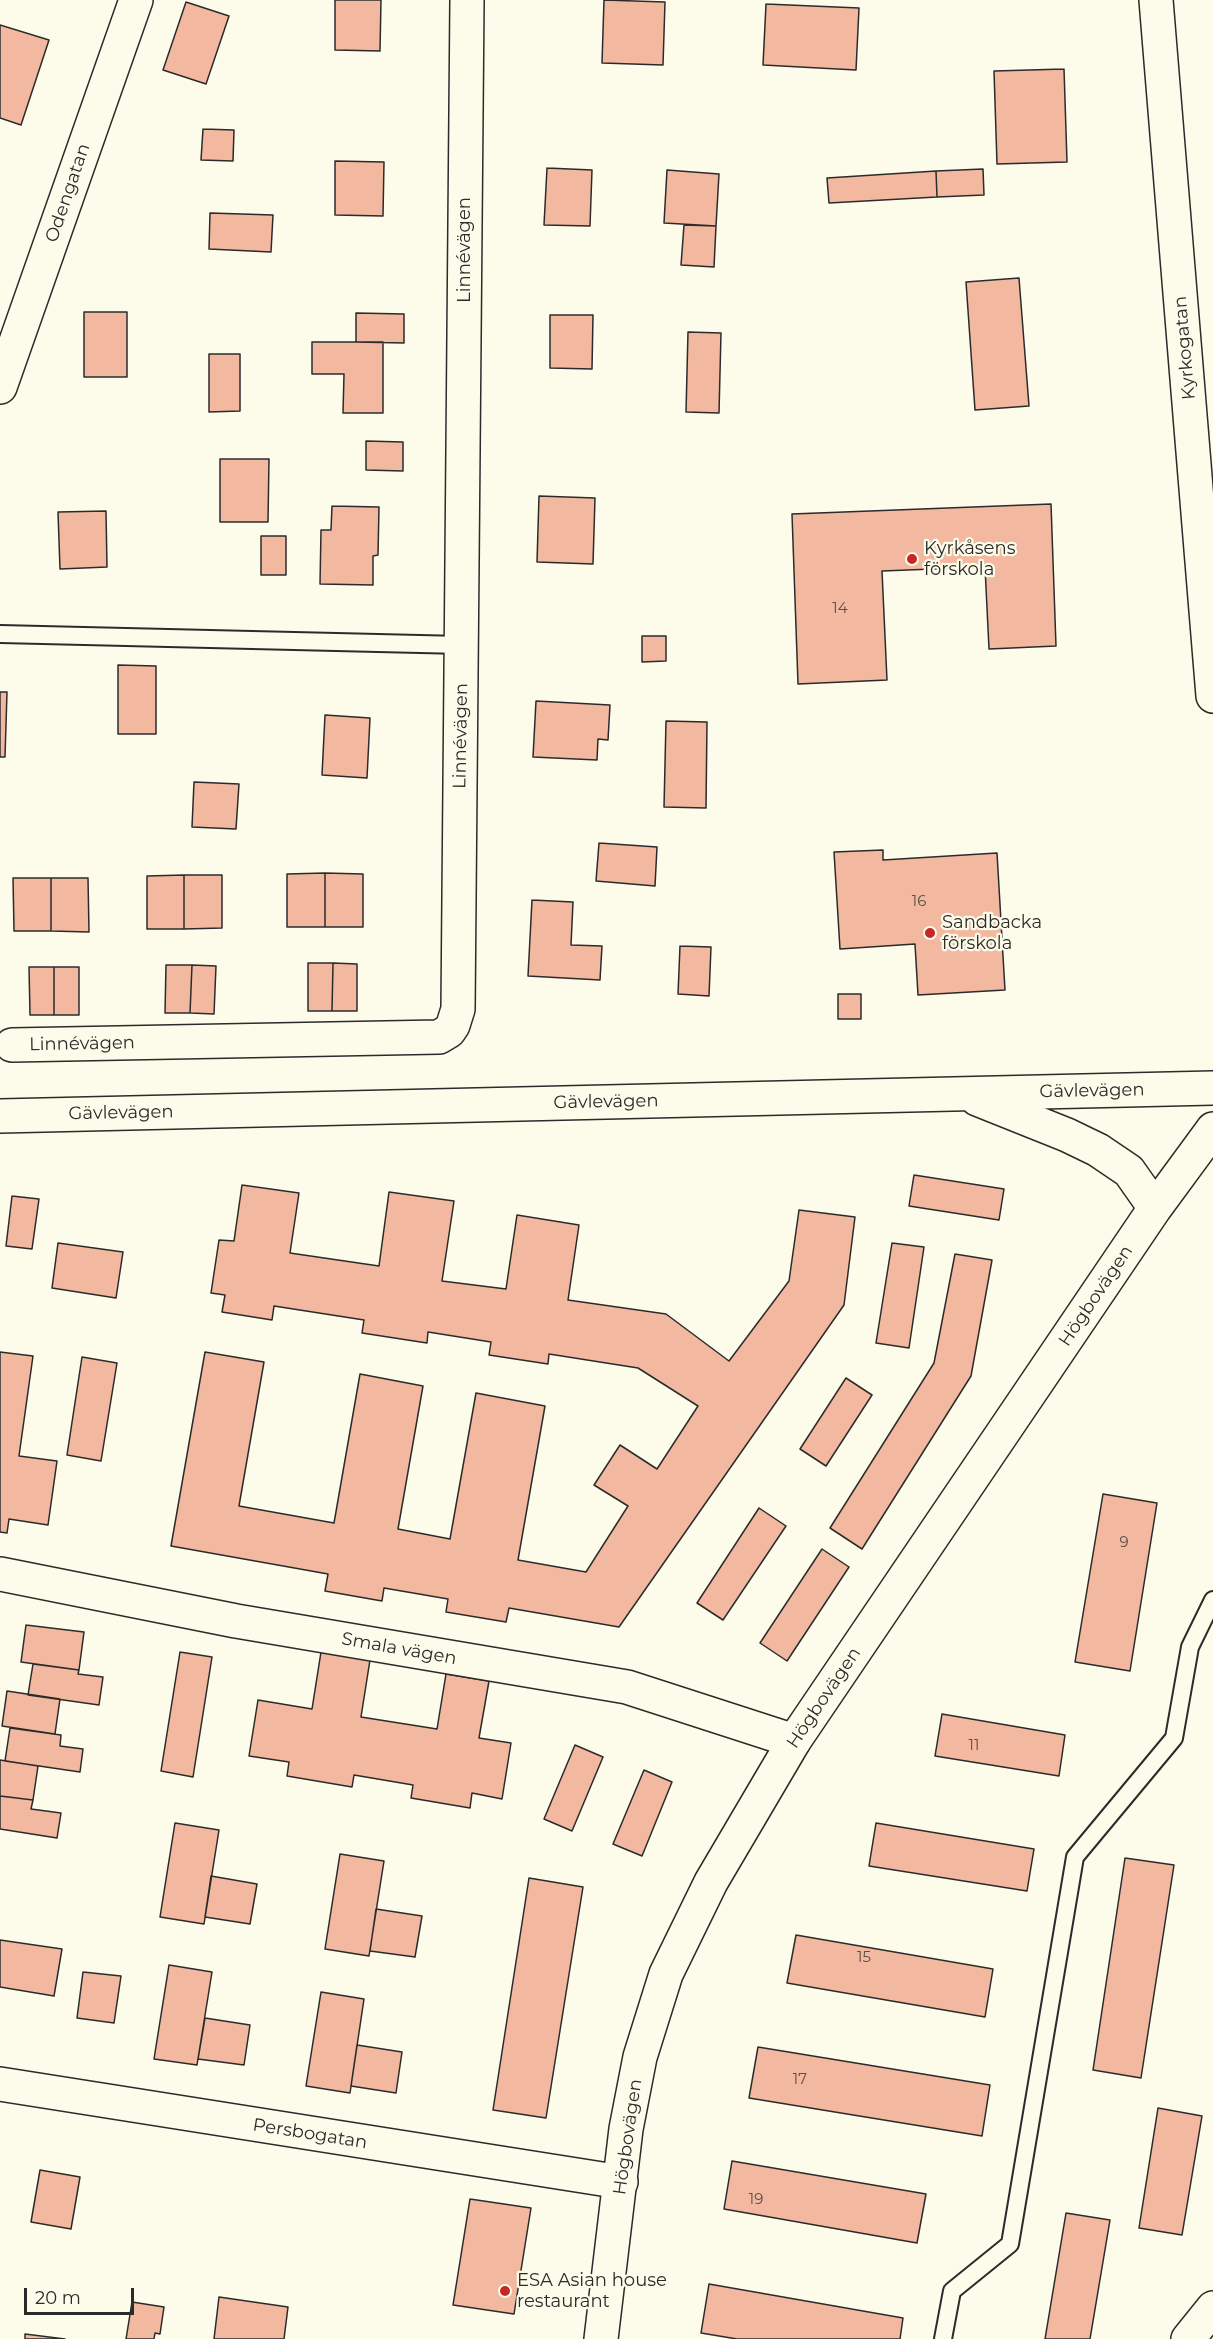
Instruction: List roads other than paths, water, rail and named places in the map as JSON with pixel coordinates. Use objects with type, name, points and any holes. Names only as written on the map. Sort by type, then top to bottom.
[{"type":"street","name":"Odengatan","points":[[0,387],[10,326],[136,0]]},
{"type":"street","name":"Linnévägen","points":[[12,1046],[439,1037],[449,1031],[458,1009],[467,0]]},
{"type":"street","name":"Kyrkogatan","points":[[1156,0],[1213,696]]},
{"type":"street","name":"Gävlevägen","points":[[0,1116],[1213,1088]]},
{"type":"street","points":[[964,1094],[1067,1135],[1098,1150],[1129,1172],[1155,1208]]},
{"type":"street","name":"Högbovägen","points":[[601,2339],[626,2129],[640,2057],[666,1974],[711,1882],[794,1741],[1155,1208],[1213,1129]]},
{"type":"street","name":"Smala vägen","points":[[0,1574],[236,1621],[627,1688],[794,1741]]},
{"type":"street","name":"Persbogatan","points":[[0,2084],[621,2182]]},
{"type":"street","points":[[1188,2339],[1213,2308]]},
{"type":"lane","points":[[0,634],[462,645]]},
{"type":"lane","points":[[943,2339],[952,2291],[1010,2244],[1075,1857],[1174,1738],[1190,1647],[1213,1600]]},
{"type":"place","name":"Kyrkåsens förskola","points":[[912,559]]},
{"type":"place","name":"Sandbacka förskola","points":[[930,933]]},
{"type":"place","name":"ESA Asian house restaurant","points":[[505,2291]]}]
